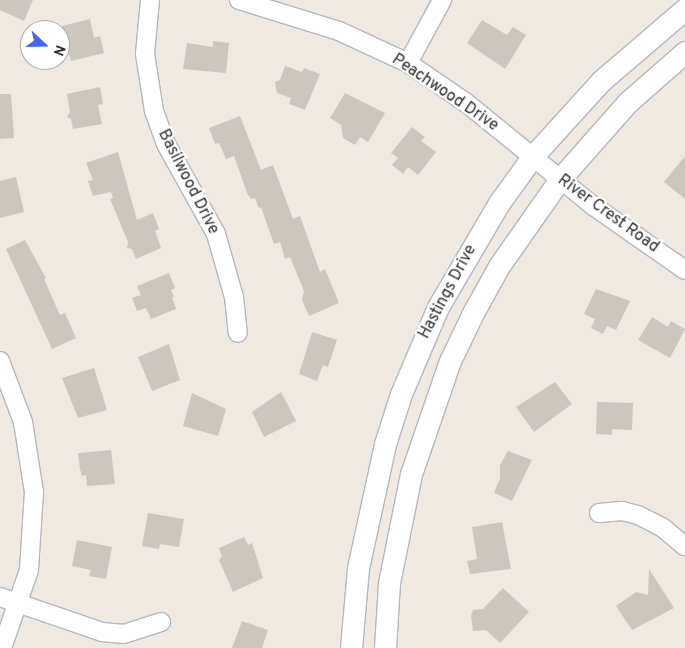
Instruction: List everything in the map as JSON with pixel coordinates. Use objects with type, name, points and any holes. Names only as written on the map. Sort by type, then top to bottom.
[{"type":"street","name":"Basilwood Drive","points":[[150,0],[145,54],[154,111],[170,152],[216,234],[234,297],[238,333]]},
{"type":"street","name":"Peachwood Drive","points":[[239,0],[339,31],[408,63],[464,102],[533,156]]},
{"type":"street","points":[[408,63],[442,0]]},
{"type":"street","name":"Hastings Drive","points":[[351,648],[358,568],[369,510],[401,394],[438,307],[499,203],[533,156],[602,81],[685,9]]},
{"type":"street","name":"Hastings Drive","points":[[385,648],[389,583],[398,528],[411,474],[447,370],[473,312],[499,266],[560,179],[628,102],[685,52]]},
{"type":"street","name":"River Crest Road","points":[[533,156],[560,179],[685,270]]},
{"type":"street","points":[[0,361],[23,422],[34,492],[30,561],[19,604],[2,648]]},
{"type":"street","points":[[599,514],[622,511],[644,517],[685,546]]},
{"type":"street","points":[[0,597],[102,632],[124,634],[162,622]]},
{"type":"building","points":[[0,0],[33,0],[24,20],[0,10]]},
{"type":"building","points":[[90,19],[94,38],[100,36],[104,53],[71,61],[70,24]]},
{"type":"building","points":[[482,20],[507,35],[513,27],[526,35],[505,69],[467,43]]},
{"type":"building","points":[[213,41],[229,43],[226,73],[183,69],[187,43],[213,47]]},
{"type":"building","points":[[285,66],[302,72],[304,68],[320,74],[305,110],[289,104],[291,98],[277,93],[275,82],[280,80]]},
{"type":"building","points":[[100,87],[103,104],[98,105],[102,124],[73,129],[71,119],[67,117],[70,112],[67,94]]},
{"type":"building","points":[[345,93],[385,113],[368,142],[360,137],[355,145],[343,138],[341,125],[330,118]]},
{"type":"building","points":[[0,94],[11,94],[14,138],[0,139]]},
{"type":"building","points":[[240,116],[261,170],[273,165],[293,219],[300,216],[320,272],[325,269],[339,303],[309,316],[302,300],[304,291],[290,257],[285,259],[280,242],[274,244],[261,207],[259,208],[255,198],[251,199],[247,193],[234,156],[226,159],[219,143],[215,144],[209,128]]},
{"type":"building","points":[[412,127],[425,137],[421,141],[436,152],[418,175],[408,167],[403,174],[392,165],[398,158],[391,153]]},
{"type":"building","points":[[118,152],[137,220],[153,213],[159,229],[155,231],[161,248],[136,259],[132,249],[127,248],[128,242],[110,199],[113,198],[111,192],[93,196],[88,181],[93,180],[86,163]]},
{"type":"building","points":[[685,156],[685,199],[664,182]]},
{"type":"building","points":[[16,177],[24,212],[0,218],[0,181]]},
{"type":"building","points":[[25,240],[46,278],[44,279],[60,315],[65,313],[76,338],[52,349],[6,249]]},
{"type":"building","points":[[169,273],[175,288],[171,290],[176,309],[151,319],[146,308],[137,311],[132,298],[141,295],[137,286]]},
{"type":"building","points":[[596,289],[630,301],[616,330],[607,326],[603,334],[591,328],[595,319],[584,314]]},
{"type":"building","points":[[652,317],[668,327],[671,321],[685,329],[670,358],[638,340]]},
{"type":"building","points":[[312,332],[337,340],[328,367],[323,365],[317,381],[299,374]]},
{"type":"building","points":[[169,344],[180,380],[152,391],[138,357]]},
{"type":"building","points":[[94,368],[107,410],[78,418],[62,378]]},
{"type":"building","points":[[555,382],[572,404],[534,432],[516,407]]},
{"type":"building","points":[[281,392],[296,421],[264,437],[252,412]]},
{"type":"building","points":[[192,393],[226,409],[218,436],[183,426]]},
{"type":"building","points":[[597,402],[633,403],[632,430],[612,429],[612,435],[596,434]]},
{"type":"building","points":[[111,450],[115,484],[87,486],[86,475],[82,476],[80,469],[78,453]]},
{"type":"building","points":[[508,451],[532,460],[512,501],[494,493],[500,478],[500,465]]},
{"type":"building","points":[[148,513],[184,519],[179,547],[160,544],[159,549],[142,546]]},
{"type":"building","points":[[502,522],[511,569],[470,574],[467,561],[477,559],[472,527]]},
{"type":"building","points":[[244,537],[248,545],[252,543],[263,578],[233,592],[219,560],[222,556],[219,548]]},
{"type":"building","points":[[77,540],[112,547],[106,579],[89,576],[91,570],[72,566]]},
{"type":"building","points":[[649,569],[674,608],[632,630],[616,606],[636,592],[648,595]]},
{"type":"building","points":[[503,588],[529,612],[500,643],[486,630],[473,631],[471,616],[473,610],[483,609]]},
{"type":"building","points":[[242,621],[268,630],[262,648],[232,648]]}]
